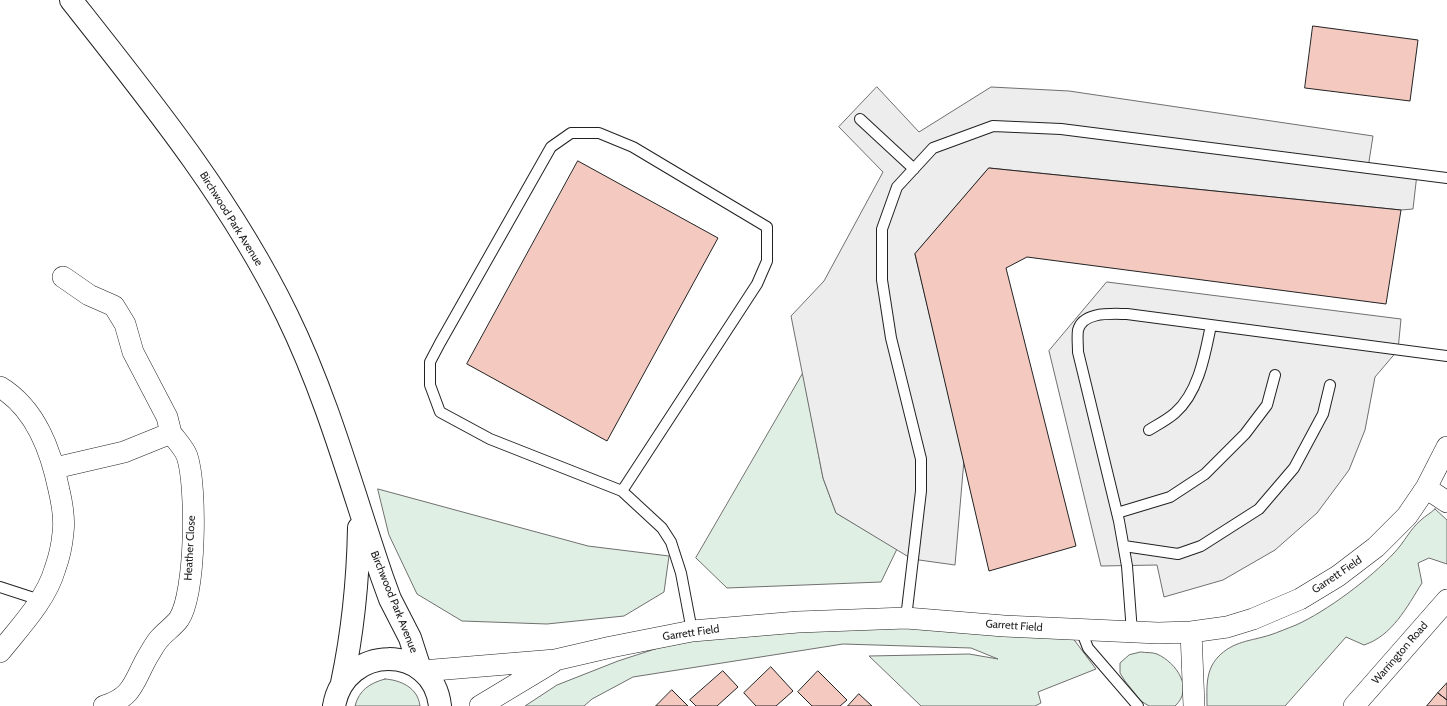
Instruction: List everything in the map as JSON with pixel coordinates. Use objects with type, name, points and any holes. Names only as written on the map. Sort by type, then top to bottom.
[{"type":"main road","name":"Birchwood Park Avenue","points":[[71,0],[187,150],[248,242],[287,315],[331,418],[382,577],[390,599],[410,638],[421,670]]},
{"type":"main road","name":"Birchwood Park Avenue","points":[[334,706],[336,696],[342,683],[349,652],[357,593],[360,511]]},
{"type":"main road","points":[[342,683],[358,668],[378,659],[393,659],[408,663],[421,670],[433,683],[439,698],[440,706]]},
{"type":"street","name":"Heather Close","points":[[63,277],[88,295],[114,306],[125,324],[133,352],[167,417],[171,433],[186,455],[193,490],[192,566],[187,596],[179,618],[158,640],[142,667],[134,686],[116,702],[104,706]]},
{"type":"street","points":[[0,387],[30,415],[45,441],[55,468],[62,503],[63,532],[55,570],[40,600],[0,652]]},
{"type":"street","points":[[55,468],[124,452],[171,433]]},
{"type":"street","points":[[1447,447],[1426,488],[1447,502]]},
{"type":"street","name":"Garrett Field","points":[[421,670],[555,660],[692,631],[798,622],[906,618],[1132,632],[1191,632],[1227,626],[1253,619],[1300,600],[1338,576],[1376,547],[1407,516],[1426,488]]},
{"type":"street","name":"Warrington Road","points":[[1354,706],[1447,600]]},
{"type":"street","points":[[1191,632],[1194,706]]},
{"type":"street","name":"Garrett Field","points":[[480,706],[555,660]]},
{"type":"lane","points":[[860,119],[914,169]]},
{"type":"lane","points":[[906,618],[921,491],[921,459],[891,338],[882,280],[882,229],[898,187],[933,148],[993,126],[1060,129],[1447,178]]},
{"type":"lane","points":[[622,491],[757,284],[767,261],[767,227],[633,147],[599,133],[571,133],[551,147],[440,343],[430,362],[430,385],[440,412],[490,439],[622,491],[662,528],[671,542],[682,573],[692,631]]},
{"type":"lane","points":[[1132,632],[1124,546],[1078,352],[1078,329],[1086,319],[1102,314],[1127,314],[1447,356]]},
{"type":"lane","points":[[1149,430],[1176,413],[1192,390],[1203,364],[1211,325]]},
{"type":"lane","points":[[1117,513],[1170,497],[1205,474],[1245,434],[1267,405],[1275,375]]},
{"type":"lane","points":[[1124,546],[1178,554],[1201,546],[1259,509],[1294,468],[1323,414],[1330,385]]},
{"type":"lane","points":[[0,587],[40,600]]},
{"type":"lane","points":[[1081,630],[1088,648],[1138,706]]},
{"type":"green space","points":[[803,373],[823,478],[836,513],[897,549],[881,582],[727,588],[696,558]]},
{"type":"green space","points":[[378,489],[588,546],[669,556],[664,592],[624,616],[547,624],[462,621],[417,594],[389,535]]},
{"type":"green space","points":[[1435,509],[1447,520],[1447,564],[1429,558],[1418,563],[1422,583],[1398,620],[1383,635],[1364,645],[1346,637],[1285,706],[1207,706],[1207,686],[1209,674],[1218,657],[1230,648],[1242,642],[1270,635],[1296,625],[1335,603],[1384,563],[1398,549],[1417,524]]},
{"type":"green space","points":[[906,623],[1072,637],[1096,669],[1038,692],[1041,703],[1035,706],[921,706],[869,656],[969,654],[998,659],[971,648],[843,644],[633,677],[592,699],[584,706],[525,706],[557,685],[618,661],[692,637]]},
{"type":"green space","points":[[1141,652],[1157,654],[1164,658],[1171,664],[1181,677],[1183,692],[1181,699],[1175,706],[1149,706],[1141,701],[1125,681],[1120,673],[1120,663],[1129,655]]},
{"type":"green space","points":[[385,679],[397,681],[408,686],[416,694],[420,706],[355,706],[362,691],[370,685]]},
{"type":"shaded area","points":[[877,87],[919,132],[991,87],[1069,91],[1373,136],[1368,168],[1417,174],[1413,209],[1401,210],[989,168],[915,254],[964,460],[955,565],[912,559],[836,513],[823,478],[791,316],[824,281],[883,172],[839,127]]},
{"type":"shaded area","points":[[1107,282],[1401,319],[1398,350],[1375,377],[1365,430],[1349,470],[1317,513],[1275,550],[1223,580],[1164,597],[1157,565],[1101,566],[1049,351]]},
{"type":"building","points":[[1313,26],[1418,40],[1410,101],[1305,88]]},
{"type":"building","points":[[578,161],[718,238],[607,441],[467,364]]},
{"type":"building","points":[[989,168],[1401,210],[1386,304],[1027,257],[1006,268],[1076,546],[989,571],[915,254]]},
{"type":"building","points":[[771,667],[793,691],[776,706],[756,706],[744,693]]},
{"type":"building","points":[[723,671],[738,687],[717,706],[696,706],[690,700]]},
{"type":"building","points":[[818,671],[847,700],[840,706],[812,706],[798,692]]},
{"type":"building","points":[[1447,683],[1447,700],[1438,693]]},
{"type":"building","points":[[672,690],[688,706],[656,706]]},
{"type":"building","points":[[1438,693],[1447,700],[1447,706],[1427,706]]},
{"type":"building","points":[[859,694],[872,706],[848,706]]}]
